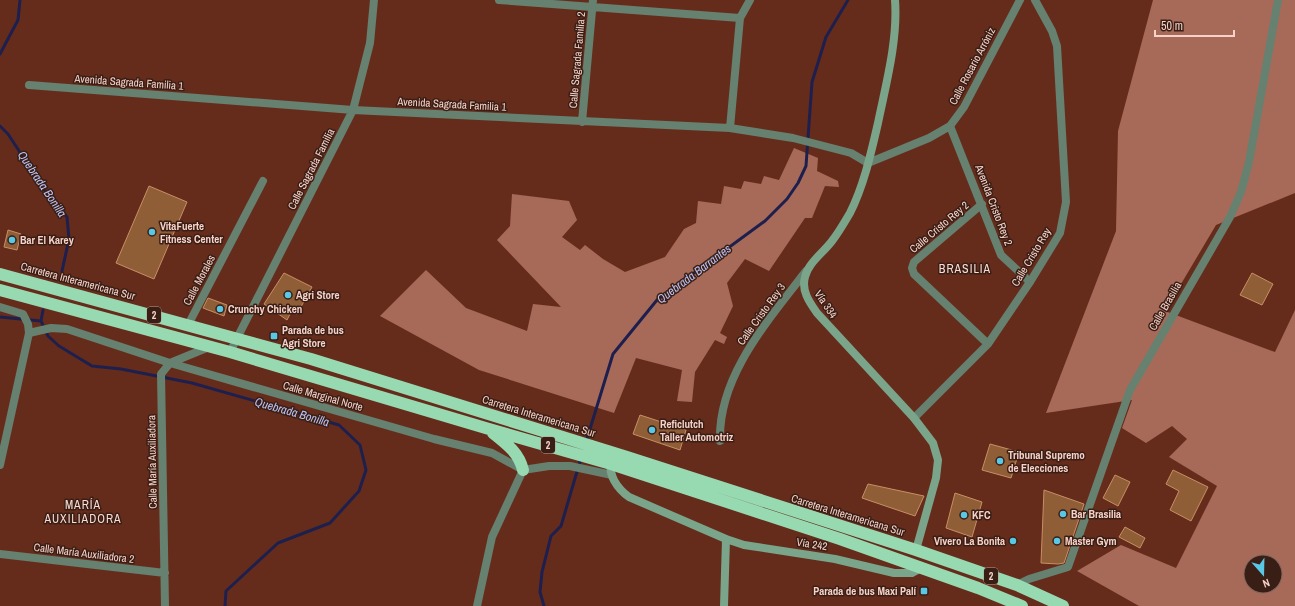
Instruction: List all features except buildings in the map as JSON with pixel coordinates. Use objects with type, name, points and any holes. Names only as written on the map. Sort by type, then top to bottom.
[{"type":"highway","name":"Carretera Interamericana Sur","points":[[0,274],[239,338],[627,457],[916,550],[1017,585],[1063,606]]},
{"type":"highway","name":"2","points":[[0,290],[230,352],[489,430],[864,547],[946,576],[1022,606]]},
{"type":"highway","points":[[489,430],[511,446],[521,460],[523,470]]},
{"type":"highway","points":[[864,547],[891,551],[916,550],[934,572]]},
{"type":"highway","points":[[946,576],[958,575],[1049,599]]},
{"type":"street","name":"Calle Sagrada Familia","points":[[230,352],[239,338],[353,110],[370,43],[374,0]]},
{"type":"street","points":[[498,0],[593,4],[740,18]]},
{"type":"street","points":[[730,128],[740,18],[750,0]]},
{"type":"street","points":[[807,270],[832,242],[843,226],[855,203],[868,163],[884,95],[893,41],[896,13],[895,0]]},
{"type":"street","name":"Calle Rosario Arróniz","points":[[868,163],[930,138],[950,126],[964,107],[1020,0]]},
{"type":"street","name":"Calle Cristo Rey","points":[[914,418],[988,344],[1030,282],[1060,233],[1066,202],[1057,46],[1052,31],[1034,0]]},
{"type":"street","name":"Calle Brasilia","points":[[1017,585],[1029,579],[1068,567],[1130,390],[1230,217],[1238,199],[1249,162],[1278,0]]},
{"type":"street","name":"Calle Sagrada Familia 2","points":[[582,122],[593,4]]},
{"type":"street","name":"Avenida Sagrada Familia 1","points":[[29,85],[353,110],[730,128],[800,140],[851,152],[868,163]]},
{"type":"street","name":"Avenida Cristo Rey 2","points":[[950,126],[1001,255],[1030,282]]},
{"type":"street","name":"Calle Morales","points":[[188,325],[263,181]]},
{"type":"street","name":"Calle Cristo Rey 2","points":[[982,204],[914,262],[912,268],[914,274],[988,344]]},
{"type":"street","name":"Vía 334","points":[[807,270],[804,288],[817,313],[914,418],[932,443],[938,460],[932,494],[916,550]]},
{"type":"street","name":"Calle Cristo Rey 3","points":[[720,441],[720,428],[725,405],[736,374],[751,343],[807,270]]},
{"type":"street","points":[[0,307],[19,312],[26,318],[29,333],[0,465]]},
{"type":"street","name":"Calle Marginal Norte","points":[[29,333],[51,328],[67,329],[170,363],[434,439],[492,453],[523,470]]},
{"type":"street","points":[[170,363],[209,347]]},
{"type":"street","name":"Calle María Auxiliadora","points":[[165,606],[166,573],[161,385],[162,374],[170,363]]},
{"type":"street","points":[[478,606],[492,537],[523,470],[549,466],[611,469],[614,459],[627,457]]},
{"type":"street","name":"Vía 242","points":[[611,469],[620,490],[629,497],[726,539],[744,545],[835,559],[894,573],[912,573],[921,568]]},
{"type":"street","points":[[724,606],[726,539]]},
{"type":"street","name":"Calle María Auxiliadora 2","points":[[0,554],[166,573]]},
{"type":"shaded area","points":[[1153,0],[1295,0],[1295,193],[1216,225],[1165,311],[1275,352],[1295,310],[1295,606],[1139,606],[1077,571],[1121,545],[1176,568],[1217,486],[1169,457],[1187,439],[1172,426],[1146,443],[1122,428],[1132,400],[1046,413],[1116,231],[1118,131]]},
{"type":"shaded area","points":[[794,148],[818,158],[817,171],[838,181],[839,187],[825,186],[812,218],[805,218],[769,271],[745,259],[727,283],[733,306],[720,333],[727,337],[724,344],[715,340],[695,372],[692,402],[677,401],[682,370],[636,358],[614,413],[479,370],[380,316],[426,270],[466,308],[527,331],[533,304],[561,307],[497,240],[510,226],[512,194],[569,201],[577,220],[562,237],[580,250],[585,245],[603,259],[625,272],[665,257],[684,229],[696,223],[698,201],[721,204],[724,186],[741,189],[744,181],[761,184],[764,176],[779,180]]},
{"type":"waterway","name":"Quebrada Bonilla","points":[[0,54],[18,20],[20,0]]},
{"type":"waterway","name":"Quebrada Barrantes","points":[[586,442],[613,354],[657,300],[765,221],[787,199],[798,183],[806,166],[812,82],[826,37],[848,0]]},
{"type":"waterway","name":"Quebrada Bonilla","points":[[0,126],[8,134],[48,195],[67,217],[69,239],[62,271]]},
{"type":"waterway","name":"Quebrada Bonilla","points":[[43,310],[41,321],[48,336],[59,346],[92,366],[121,369],[192,383],[339,425],[360,445],[366,470],[359,491],[330,523],[278,543],[226,591],[225,606]]},
{"type":"waterway","points":[[0,317],[41,321]]},
{"type":"waterway","name":"Quebrada Barrantes","points":[[544,606],[540,592],[542,572],[551,536],[561,526],[581,458]]},
{"type":"place","name":"VitaFuerte Fitness Center","points":[[152,232]]},
{"type":"place","name":"Bar El Karey","points":[[12,240]]},
{"type":"place","name":"Agri Store","points":[[288,295]]},
{"type":"place","name":"Crunchy Chicken","points":[[220,309]]},
{"type":"place","name":"Parada de bus Agri Store","points":[[274,336]]},
{"type":"place","name":"Reficlutch Taller Automotriz","points":[[652,430]]},
{"type":"place","name":"Tribunal Supremo de Elecciones","points":[[1000,461]]},
{"type":"place","name":"Bar Brasilia","points":[[1063,514]]},
{"type":"place","name":"KFC","points":[[964,515]]},
{"type":"place","name":"Vivero La Bonita","points":[[1013,541]]},
{"type":"place","name":"Master Gym","points":[[1057,541]]},
{"type":"place","name":"Parada de bus Maxi Palí","points":[[924,591]]},
{"type":"district","name":"BRASILIA","points":[[965,269]]},
{"type":"district","name":"MARÍA AUXILIADORA","points":[[83,512]]}]
